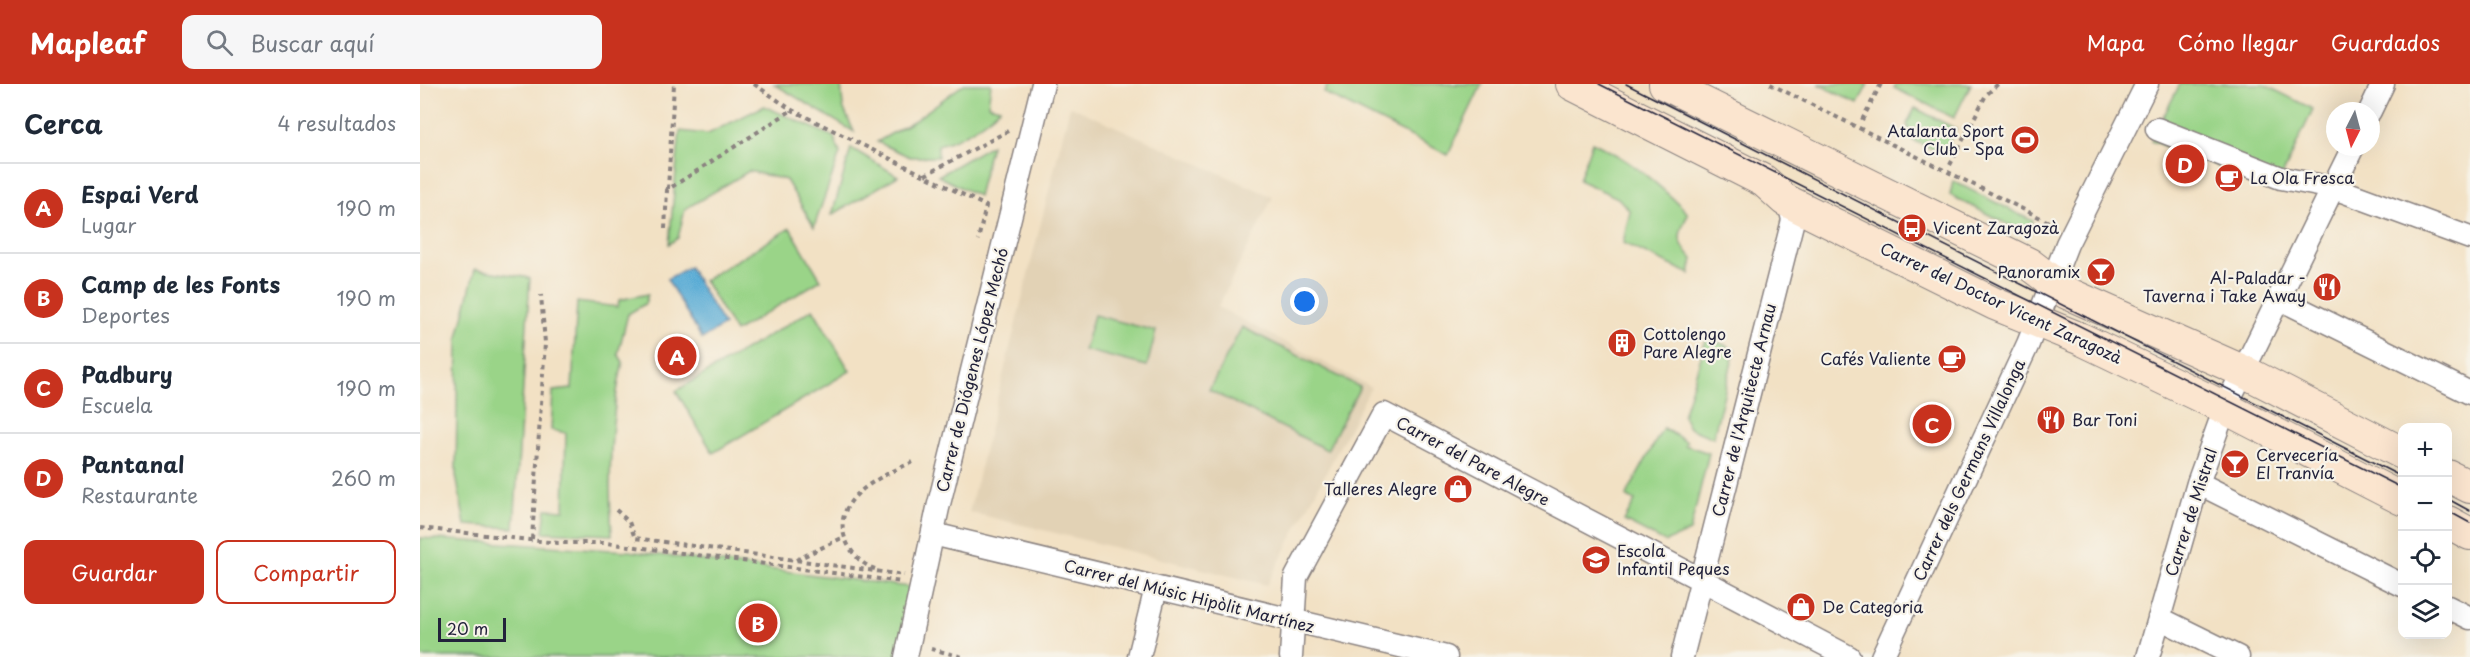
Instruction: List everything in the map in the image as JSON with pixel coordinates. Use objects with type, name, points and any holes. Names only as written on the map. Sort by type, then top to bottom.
[{"type":"street","name":"Carrer de Diógenes López Mechó","points":[[915,652],[921,581],[1043,84]]},
{"type":"street","name":"Carrer del Doctor Vicent Zaragozà","points":[[1572,84],[1764,181],[1785,200],[2036,322],[2081,339],[2225,408],[2398,496]]},
{"type":"street","points":[[1665,84],[2029,264],[2067,293],[2245,372],[2398,450]]},
{"type":"street","name":"Carrer dels Germans Villalonga","points":[[1882,657],[2036,322],[2050,280],[2148,84]]},
{"type":"street","points":[[2374,102],[2383,84]]},
{"type":"street","points":[[2157,129],[2281,178],[2334,188],[2470,238]]},
{"type":"street","name":"Carrer de Mistral","points":[[2148,657],[2198,483],[2225,408],[2245,372],[2349,156]]},
{"type":"street","name":"Carrer de l'Arquitecte Arnau","points":[[1682,657],[1793,220],[1785,200]]},
{"type":"street","points":[[2280,299],[2470,393]]},
{"type":"street","name":"Carrer del Pare Alegre","points":[[1294,622],[1296,577],[1384,414],[1702,581]]},
{"type":"street","points":[[2450,477],[2470,487]]},
{"type":"street","points":[[2198,483],[2398,583]]},
{"type":"street","points":[[2452,524],[2470,534]]},
{"type":"street","name":"Carrer del Músic Hipòlit Martínez","points":[[933,534],[1446,657]]},
{"type":"street","points":[[1702,581],[1849,657]]},
{"type":"street","points":[[1139,657],[1156,588]]},
{"type":"street","points":[[2452,609],[2470,618]]},
{"type":"street","points":[[2159,618],[2238,657]]},
{"type":"street","points":[[1291,657],[1294,622]]},
{"type":"path","points":[[664,229],[674,84]]},
{"type":"path","points":[[754,84],[792,111],[986,206],[978,240]]},
{"type":"path","points":[[1770,84],[2051,223],[2046,232]]},
{"type":"path","points":[[1862,120],[1881,84]]},
{"type":"path","points":[[1950,165],[1986,95],[1998,84]]},
{"type":"path","points":[[668,190],[792,111]]},
{"type":"path","points":[[925,175],[1035,116]]},
{"type":"path","points":[[532,539],[545,343],[541,295]]},
{"type":"path","points":[[884,572],[854,556],[844,537],[843,518],[851,499],[867,486],[914,462]]},
{"type":"path","points":[[616,510],[629,522],[635,538],[884,572],[921,581]]},
{"type":"path","points":[[420,528],[532,539],[606,543],[921,581]]},
{"type":"path","points":[[796,560],[844,537]]},
{"type":"path","points":[[915,652],[938,651],[963,657]]},
{"type":"path","points":[[938,651],[942,657]]},
{"type":"shaded area","points":[[1070,106],[1273,197],[1218,307],[1371,387],[1267,585],[969,512]]},
{"type":"green space","points":[[774,84],[841,84],[843,107],[854,132]]},
{"type":"green space","points":[[964,84],[991,84],[988,105],[1000,108],[971,131],[938,145],[938,157],[910,157],[877,142],[915,120]]},
{"type":"green space","points":[[1328,84],[1482,84],[1448,155],[1324,93]]},
{"type":"green space","points":[[1818,84],[1868,84],[1858,104]]},
{"type":"green space","points":[[1896,84],[1971,84],[1954,118],[1894,88]]},
{"type":"green space","points":[[2180,84],[2263,84],[2313,109],[2278,185],[2269,180],[2267,184],[2225,165],[2223,169],[2178,147],[2176,150],[2151,141]]},
{"type":"green space","points":[[764,106],[834,137],[840,153],[814,227],[786,180],[749,171],[685,209],[678,238],[669,244],[680,131],[708,134]]},
{"type":"green space","points":[[1915,108],[1956,129],[1947,145],[1935,150],[1912,140],[1907,124]]},
{"type":"green space","points":[[1592,142],[1641,171],[1688,214],[1680,238],[1683,247],[1693,259],[1690,274],[1623,243],[1630,211],[1618,198],[1579,180]]},
{"type":"green space","points":[[991,145],[978,196],[938,176]]},
{"type":"green space","points":[[851,148],[898,176],[832,215]]},
{"type":"green space","points":[[1953,181],[2033,221],[2027,234],[1950,195]]},
{"type":"green space","points":[[790,228],[821,280],[735,332],[704,280]]},
{"type":"green space","points":[[475,269],[530,278],[514,528],[465,525],[456,475],[458,337]]},
{"type":"green space","points":[[648,294],[645,304],[628,314],[618,354],[623,362],[615,404],[611,448],[612,535],[543,532],[546,509],[564,510],[566,433],[551,430],[553,391],[572,389],[577,302],[618,307],[619,300]]},
{"type":"green space","points":[[813,309],[850,371],[713,453],[676,391]]},
{"type":"green space","points":[[1094,315],[1156,331],[1147,366],[1084,350]]},
{"type":"green space","points":[[1242,327],[1360,387],[1327,450],[1209,390]]},
{"type":"green space","points":[[1707,337],[1735,350],[1713,438],[1689,428],[1683,416]]},
{"type":"green space","points":[[1663,428],[1687,442],[1685,445],[1709,453],[1690,531],[1665,542],[1624,521],[1635,501],[1626,496]]},
{"type":"green space","points":[[420,538],[628,551],[917,588],[897,657],[420,657]]},
{"type":"water","points":[[689,267],[724,325],[702,339],[667,279]]},
{"type":"tram line","points":[[1599,84],[2398,486]]},
{"type":"tram line","points":[[1626,84],[2398,475]]},
{"type":"tram line","points":[[2452,501],[2470,511]]},
{"type":"tram line","points":[[2452,513],[2470,523]]},
{"type":"place","name":"Atalanta Sport Club - Spa","points":[[2025,140]]},
{"type":"place","name":"Pantanal","points":[[2185,164]]},
{"type":"place","name":"La Ola Fresca","points":[[2229,178]]},
{"type":"place","name":"Vicent Zaragozà","points":[[1912,228]]},
{"type":"place","name":"Panoramix","points":[[2101,272]]},
{"type":"place","name":"Al-Paladar - Taverna i Take Away","points":[[2327,287]]},
{"type":"place","name":"Cottolengo Pare Alegre","points":[[1622,343]]},
{"type":"place","name":"Espai Verd","points":[[677,356]]},
{"type":"place","name":"Cafés Valiente","points":[[1952,359]]},
{"type":"place","name":"Bar Toni","points":[[2051,420]]},
{"type":"place","name":"Padbury","points":[[1932,424]]},
{"type":"place","name":"Cervecería El Tranvía","points":[[2235,464]]},
{"type":"place","name":"Talleres Alegre","points":[[1458,489]]},
{"type":"place","name":"Escola Infantil Peques","points":[[1596,560]]},
{"type":"place","name":"De Categoria","points":[[1801,607]]},
{"type":"place","name":"Camp de les Fonts","points":[[758,623]]}]
